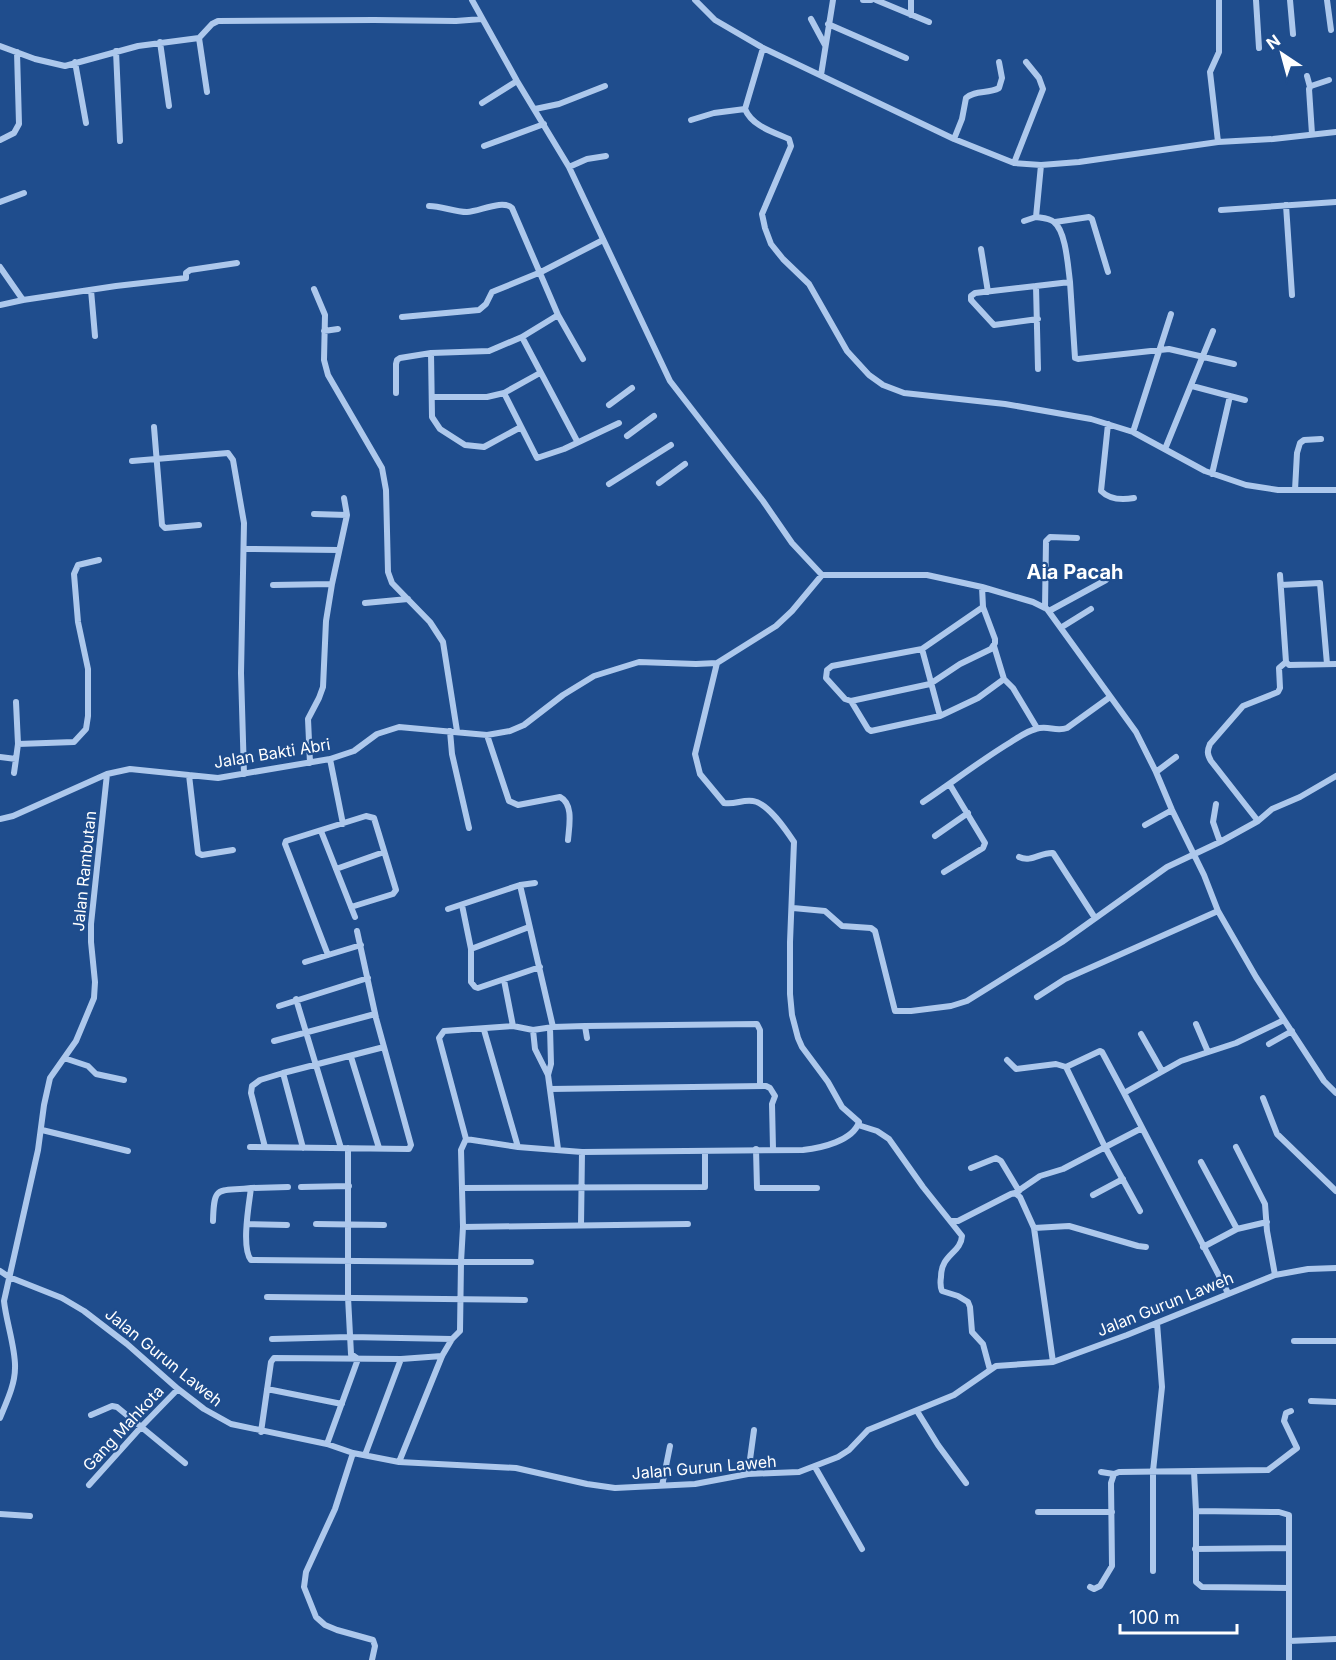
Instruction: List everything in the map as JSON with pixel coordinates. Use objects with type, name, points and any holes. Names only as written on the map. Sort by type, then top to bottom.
[{"type":"street","points":[[472,0],[569,167],[675,388],[763,501],[792,543],[822,575],[927,575],[982,587],[1034,602],[1047,609],[1136,732],[1204,875],[1218,911],[1256,977],[1324,1081],[1336,1093]]},
{"type":"street","points":[[695,0],[715,20],[763,48],[954,139],[1014,164],[1041,165],[1079,162],[1218,142],[1336,132]]},
{"type":"street","points":[[821,75],[833,0]]},
{"type":"street","points":[[863,0],[871,0]]},
{"type":"street","points":[[876,0],[929,22]]},
{"type":"street","points":[[911,0],[911,15]]},
{"type":"street","points":[[1218,142],[1210,72],[1219,52],[1219,0]]},
{"type":"street","points":[[1256,0],[1259,48]]},
{"type":"street","points":[[1290,0],[1293,33]]},
{"type":"street","points":[[1327,0],[1331,30]]},
{"type":"street","points":[[0,46],[65,66],[116,51],[160,42],[199,38],[218,21],[456,21],[482,19]]},
{"type":"street","points":[[811,19],[825,46]]},
{"type":"street","points":[[828,24],[906,58]]},
{"type":"street","points":[[199,38],[207,92]]},
{"type":"street","points":[[160,42],[169,106]]},
{"type":"street","points":[[763,48],[746,109],[749,117],[767,130],[789,139],[791,146],[762,214],[771,244],[783,260],[809,284],[848,351],[869,375],[884,385],[904,393],[1005,404],[1091,419],[1133,432],[1212,474],[1246,485],[1295,490],[1336,490]]},
{"type":"street","points":[[116,51],[120,141]]},
{"type":"street","points":[[0,140],[14,134],[20,124],[17,52]]},
{"type":"street","points":[[75,62],[86,123]]},
{"type":"street","points":[[954,139],[962,119],[966,98],[972,94],[994,91],[999,88],[1002,78],[999,62]]},
{"type":"street","points":[[1014,164],[1043,89],[1039,78],[1026,62]]},
{"type":"street","points":[[1307,76],[1310,87],[1312,134]]},
{"type":"street","points":[[1310,87],[1329,80]]},
{"type":"street","points":[[482,103],[517,81]]},
{"type":"street","points":[[535,109],[560,104],[605,86]]},
{"type":"street","points":[[691,120],[714,113],[746,109]]},
{"type":"street","points":[[484,146],[543,124]]},
{"type":"street","points":[[569,167],[587,159],[606,156]]},
{"type":"street","points":[[1036,217],[1041,165]]},
{"type":"street","points":[[0,202],[24,193]]},
{"type":"street","points":[[1221,210],[1336,202]]},
{"type":"street","points":[[429,206],[466,212],[508,205],[512,208],[558,315],[584,359]]},
{"type":"street","points":[[1286,205],[1292,295]]},
{"type":"street","points":[[1024,221],[1036,217],[1055,222],[1092,219],[1108,272]]},
{"type":"street","points":[[1055,222],[1065,246],[1075,358],[1168,349],[1234,364]]},
{"type":"street","points":[[402,317],[479,310],[486,304],[492,292],[541,272],[603,240]]},
{"type":"street","points":[[981,249],[988,292]]},
{"type":"street","points":[[0,305],[186,278],[186,273],[190,270],[237,263]]},
{"type":"street","points":[[0,267],[23,300]]},
{"type":"street","points":[[1038,319],[994,326],[971,300],[971,296],[975,292],[1070,282]]},
{"type":"street","points":[[1036,286],[1038,369]]},
{"type":"street","points":[[314,289],[324,308],[324,360],[328,375],[382,468],[386,490],[388,572],[392,583],[429,622],[443,642],[453,731],[452,754],[470,828]]},
{"type":"street","points":[[91,290],[95,336]]},
{"type":"street","points":[[1133,432],[1171,314]]},
{"type":"street","points":[[396,393],[397,360],[431,353],[489,351],[522,337],[558,315]]},
{"type":"street","points":[[324,331],[338,329]]},
{"type":"street","points":[[1165,449],[1213,330]]},
{"type":"street","points":[[522,337],[577,441]]},
{"type":"street","points":[[431,353],[432,417],[434,423],[451,438],[465,445],[489,446],[521,427]]},
{"type":"street","points":[[433,397],[487,397],[504,393],[540,373]]},
{"type":"street","points":[[1192,386],[1245,400]]},
{"type":"street","points":[[609,405],[632,388]]},
{"type":"street","points":[[504,393],[537,458],[564,449],[619,423]]},
{"type":"street","points":[[1212,474],[1230,396]]},
{"type":"street","points":[[627,436],[654,416]]},
{"type":"street","points":[[1108,424],[1101,491],[1105,495],[1121,500],[1134,498]]},
{"type":"street","points":[[154,428],[162,525],[165,528],[199,525]]},
{"type":"street","points":[[1295,490],[1297,453],[1300,443],[1305,440],[1321,439]]},
{"type":"street","points":[[609,484],[672,445]]},
{"type":"street","points":[[132,461],[228,453],[231,456],[244,523],[242,652],[244,774]]},
{"type":"street","points":[[659,483],[685,464]]},
{"type":"street","points":[[310,763],[308,719],[322,687],[326,621],[347,515],[344,498]]},
{"type":"street","points":[[314,514],[347,515]]},
{"type":"street","points":[[1047,609],[1046,541],[1050,537],[1077,538]]},
{"type":"street","points":[[245,549],[339,550]]},
{"type":"street","points":[[18,744],[74,742],[86,729],[88,669],[78,622],[74,574],[76,567],[81,563],[99,560]]},
{"type":"street","points":[[466,1140],[582,1152],[803,1150],[824,1146],[855,1131],[859,1122],[842,1107],[798,1038],[790,994],[795,842],[766,806],[756,801],[724,803],[700,774],[695,754],[717,663],[776,626],[792,611],[822,575]]},
{"type":"street","points":[[1280,575],[1286,663]]},
{"type":"street","points":[[1047,609],[1106,580]]},
{"type":"street","points":[[1281,585],[1320,583],[1327,664]]},
{"type":"street","points":[[273,585],[332,584]]},
{"type":"street","points":[[982,587],[983,607],[995,639],[994,646],[1004,679],[1013,688],[1037,728]]},
{"type":"street","points":[[365,603],[408,599]]},
{"type":"street","points":[[983,607],[922,649],[832,666],[827,670],[826,678],[845,699],[851,702],[868,729],[871,730],[940,716],[978,698],[1004,679]]},
{"type":"street","points":[[1062,627],[1090,609]]},
{"type":"street","points":[[851,702],[930,684],[994,646]]},
{"type":"street","points":[[922,649],[940,716]]},
{"type":"street","name":"Jalan Bakti Abri","points":[[0,819],[13,816],[63,795],[107,774],[130,769],[218,778],[330,759],[354,751],[389,729],[410,727],[487,735],[510,730],[524,725],[582,682],[594,676],[639,662],[717,663]]},
{"type":"street","points":[[1286,663],[1289,665],[1336,664]]},
{"type":"street","points":[[1258,821],[1207,755],[1210,744],[1243,706],[1278,692],[1280,688],[1279,668],[1286,663]]},
{"type":"street","points":[[923,802],[950,785],[989,755],[1037,728],[1048,727],[1060,730],[1067,728],[1110,697]]},
{"type":"street","points":[[14,773],[18,744],[16,702]]},
{"type":"street","points":[[487,735],[509,801],[518,805],[560,797],[565,799],[569,807],[568,840]]},
{"type":"street","points":[[0,757],[16,759]]},
{"type":"street","points":[[1156,772],[1176,757]]},
{"type":"street","points":[[330,759],[343,824]]},
{"type":"street","name":"Jalan Rambutan","points":[[0,1418],[12,1385],[15,1367],[4,1301],[42,1131],[44,1105],[50,1077],[76,1041],[94,998],[91,924],[107,774]]},
{"type":"street","points":[[189,775],[198,853],[202,855],[233,850]]},
{"type":"street","points":[[793,908],[815,908],[825,911],[842,926],[869,927],[875,931],[894,1010],[897,1012],[951,1006],[968,1001],[1062,942],[1167,867],[1220,842],[1258,821],[1272,809],[1300,797],[1336,776]]},
{"type":"street","points":[[944,872],[985,846],[984,839],[950,785]]},
{"type":"street","points":[[1216,804],[1213,822],[1220,842]]},
{"type":"street","points":[[1145,825],[1172,810]]},
{"type":"street","points":[[935,836],[968,813]]},
{"type":"street","points":[[327,955],[285,844],[286,841],[366,816],[374,818],[396,890],[351,907]]},
{"type":"street","points":[[321,831],[355,917]]},
{"type":"street","points":[[336,869],[384,852]]},
{"type":"street","points":[[1019,857],[1026,859],[1046,852],[1053,853],[1095,918]]},
{"type":"street","points":[[448,909],[520,885],[535,884]]},
{"type":"street","points":[[520,885],[540,968],[551,1028],[551,1064],[548,1075]]},
{"type":"street","points":[[462,905],[471,949],[473,985],[478,988],[540,968]]},
{"type":"street","points":[[1037,997],[1065,979],[1218,911]]},
{"type":"street","points":[[471,949],[529,927]]},
{"type":"street","points":[[250,1147],[409,1149],[411,1146],[375,1014],[357,930]]},
{"type":"street","points":[[305,962],[361,945]]},
{"type":"street","points":[[279,1006],[368,978]]},
{"type":"street","points":[[504,980],[513,1026]]},
{"type":"street","points":[[296,999],[345,1148],[349,1186],[348,1297],[351,1354],[358,1359]]},
{"type":"street","points":[[274,1041],[375,1014]]},
{"type":"street","points":[[1124,1093],[1162,1071],[1253,1036],[1284,1020]]},
{"type":"street","points":[[399,1462],[442,1356],[452,1339],[460,1331],[464,1227],[461,1150],[466,1140],[439,1038],[444,1031],[484,1030],[513,1026],[533,1030],[585,1026],[757,1024],[760,1030],[760,1085]]},
{"type":"street","points":[[1196,1024],[1208,1052]]},
{"type":"street","points":[[585,1026],[587,1038]]},
{"type":"street","points":[[484,1030],[518,1147]]},
{"type":"street","points":[[533,1030],[535,1049],[548,1075],[558,1149]]},
{"type":"street","points":[[1269,1044],[1292,1031]]},
{"type":"street","points":[[1141,1034],[1162,1071]]},
{"type":"street","points":[[265,1147],[251,1088],[260,1080],[384,1047]]},
{"type":"street","points":[[1007,1060],[1016,1069],[1056,1064],[1066,1067],[1102,1052],[1228,1293]]},
{"type":"street","points":[[351,1057],[379,1148]]},
{"type":"street","points":[[64,1058],[88,1066],[96,1074],[124,1080]]},
{"type":"street","points":[[1066,1067],[1105,1147],[1140,1211]]},
{"type":"street","points":[[283,1073],[303,1148]]},
{"type":"street","points":[[550,1089],[760,1085],[771,1088],[775,1096],[772,1104],[773,1149]]},
{"type":"street","points":[[1263,1098],[1275,1130],[1336,1191]]},
{"type":"street","points":[[858,1125],[877,1131],[889,1139],[962,1239],[941,1266],[940,1287],[942,1291],[968,1302],[972,1332],[983,1344],[990,1370]]},
{"type":"street","points":[[951,1221],[958,1221],[1017,1192],[1040,1176],[1064,1169],[1142,1128]]},
{"type":"street","points":[[42,1131],[128,1151]]},
{"type":"street","points":[[1236,1147],[1267,1210],[1275,1275]]},
{"type":"street","points":[[756,1149],[757,1188],[817,1188]]},
{"type":"street","points":[[463,1188],[705,1187],[705,1151]]},
{"type":"street","points":[[582,1152],[580,1189],[582,1225]]},
{"type":"street","points":[[971,1168],[993,1158],[999,1159],[1034,1228],[1053,1362]]},
{"type":"street","points":[[1201,1162],[1237,1229]]},
{"type":"street","points":[[1094,1195],[1123,1179]]},
{"type":"street","points":[[302,1187],[349,1186]]},
{"type":"street","points":[[213,1221],[213,1200],[216,1194],[251,1188],[288,1187]]},
{"type":"street","points":[[251,1188],[247,1254],[250,1260],[531,1262]]},
{"type":"street","points":[[1203,1247],[1237,1229],[1267,1222]]},
{"type":"street","points":[[248,1224],[287,1225]]},
{"type":"street","points":[[316,1224],[384,1226]]},
{"type":"street","points":[[464,1227],[688,1224]]},
{"type":"street","points":[[1034,1228],[1069,1226],[1146,1247]]},
{"type":"street","name":"Jalan Gurun Laweh","points":[[0,1271],[9,1277],[62,1298],[84,1311],[127,1344],[178,1389],[217,1418],[231,1424],[399,1462],[516,1468],[615,1488],[695,1484],[748,1474],[799,1472],[838,1457],[876,1426],[954,1395],[990,1370],[1004,1365],[1053,1362],[1275,1275],[1308,1269],[1336,1268]]},
{"type":"street","points":[[267,1297],[525,1300]]},
{"type":"street","points":[[1153,1571],[1153,1471],[1162,1387],[1157,1323]]},
{"type":"street","points":[[272,1339],[350,1337],[452,1339]]},
{"type":"street","points":[[1294,1341],[1336,1341]]},
{"type":"street","points":[[261,1431],[271,1362],[274,1358],[401,1359],[442,1356]]},
{"type":"street","points":[[327,1444],[358,1359]]},
{"type":"street","points":[[365,1455],[401,1359]]},
{"type":"street","name":"Gang Mahkota","points":[[89,1485],[178,1389]]},
{"type":"street","points":[[267,1389],[342,1404]]},
{"type":"street","points":[[1311,1401],[1336,1402]]},
{"type":"street","points":[[91,1416],[115,1406],[185,1463]]},
{"type":"street","points":[[917,1411],[933,1438],[966,1483]]},
{"type":"street","points":[[1101,1472],[1114,1474],[1153,1471],[1263,1470],[1273,1467],[1297,1448],[1284,1421],[1287,1413],[1291,1411]]},
{"type":"street","points":[[748,1474],[754,1430]]},
{"type":"street","points":[[662,1486],[670,1446]]},
{"type":"street","points":[[353,1453],[335,1509],[306,1572],[304,1587],[316,1617],[325,1624],[337,1630],[373,1640],[375,1646],[372,1660]]},
{"type":"street","points":[[815,1467],[862,1549]]},
{"type":"street","points":[[1194,1471],[1196,1582],[1202,1587],[1289,1588]]},
{"type":"street","points":[[1090,1587],[1094,1589],[1100,1586],[1112,1566],[1112,1483],[1114,1474]]},
{"type":"street","points":[[1196,1511],[1286,1512],[1289,1518],[1289,1660]]},
{"type":"street","points":[[1038,1512],[1112,1512]]},
{"type":"street","points":[[0,1514],[30,1516]]},
{"type":"street","points":[[1195,1549],[1289,1548]]},
{"type":"street","points":[[1289,1641],[1336,1639]]},
{"type":"district","name":"Aia Pacah","points":[[1075,572]]}]
